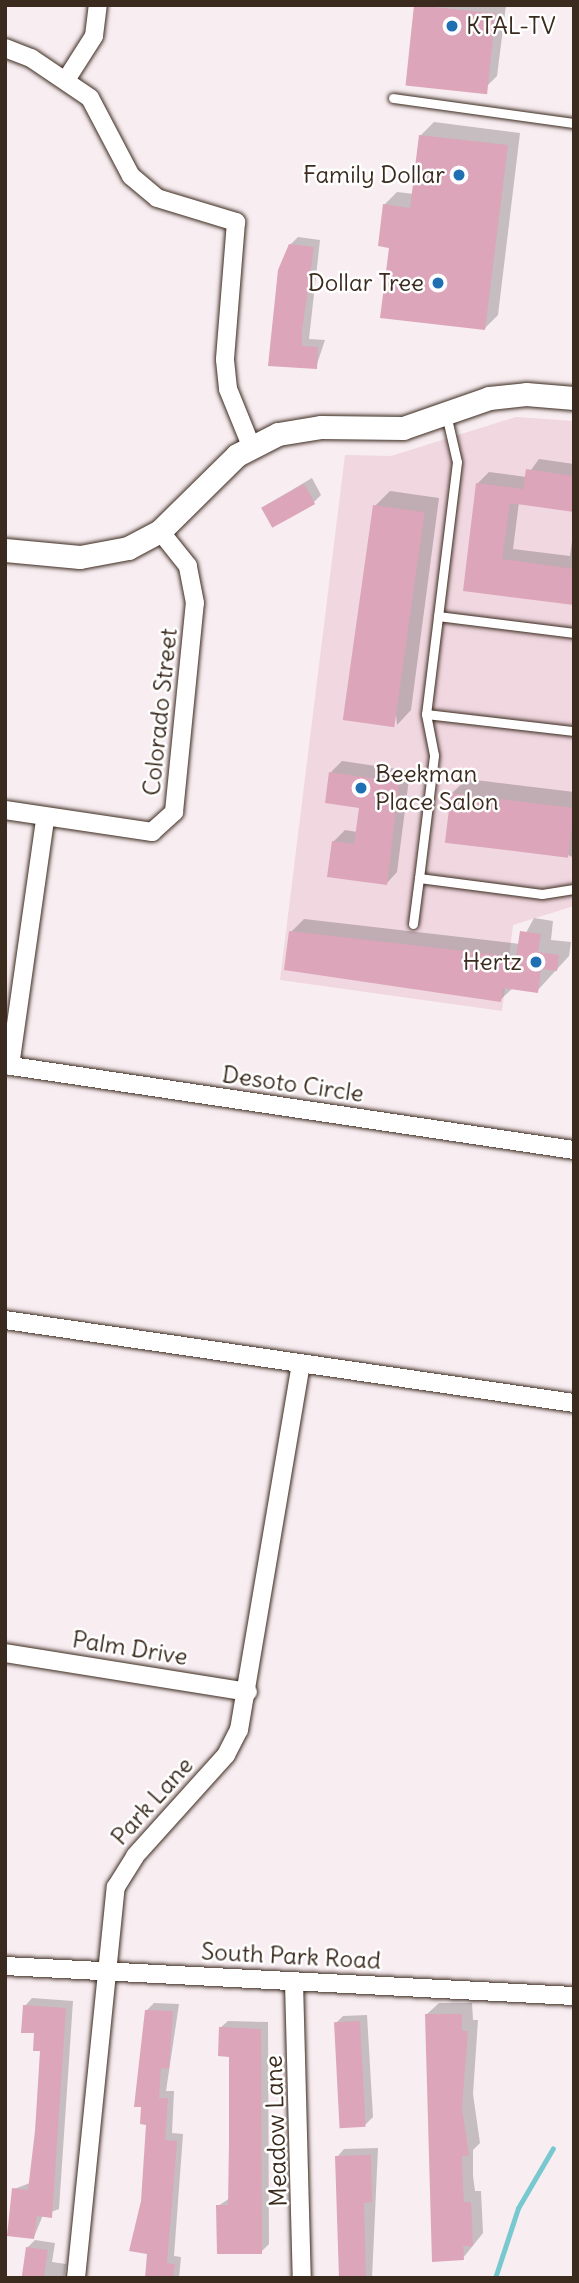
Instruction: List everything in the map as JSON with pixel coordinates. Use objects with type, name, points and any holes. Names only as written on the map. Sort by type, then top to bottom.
[{"type":"street","points":[[66,80],[90,46],[98,5]]},
{"type":"street","points":[[5,48],[66,80],[90,97],[109,142],[139,183],[157,198],[236,222],[225,360],[228,389],[252,448]]},
{"type":"street","points":[[5,550],[107,554],[160,531],[225,465],[252,448],[299,428],[384,431],[526,394],[574,398]]},
{"type":"street","name":"Colorado Street","points":[[5,810],[45,820],[152,832],[166,826],[174,812],[195,603],[188,566],[160,531]]},
{"type":"street","points":[[8,1066],[45,820]]},
{"type":"street","name":"Desoto Circle","points":[[8,1066],[574,1150]]},
{"type":"street","points":[[5,1320],[574,1403]]},
{"type":"street","name":"Park Lane","points":[[76,2278],[105,1969],[123,1871],[226,1755],[248,1692],[301,1364]]},
{"type":"street","name":"Palm Drive","points":[[5,1653],[248,1692]]},
{"type":"street","name":"South Park Road","points":[[5,1966],[105,1969],[294,1982],[574,1996]]},
{"type":"street","name":"Meadow Lane","points":[[294,1982],[302,2278]]},
{"type":"lane","points":[[393,97],[574,124]]},
{"type":"lane","points":[[413,924],[434,755],[426,714],[457,462],[446,414]]},
{"type":"lane","points":[[438,615],[574,633]]},
{"type":"lane","points":[[426,714],[574,731]]},
{"type":"lane","points":[[419,878],[542,894],[574,889]]},
{"type":"shaded area","points":[[516,417],[574,421],[574,906],[513,925],[502,1011],[280,980],[345,455],[391,456]]},
{"type":"building","points":[[414,5],[496,14],[487,94],[406,86]]},
{"type":"building","points":[[419,135],[508,145],[485,330],[380,318],[389,248],[378,246],[383,204],[410,208]]},
{"type":"building","points":[[289,244],[314,247],[302,346],[318,347],[317,369],[268,366],[278,270]]},
{"type":"building","points":[[526,469],[574,476],[574,512],[510,503],[502,559],[574,569],[574,605],[463,591],[476,483],[523,489]]},
{"type":"building","points":[[304,484],[315,504],[272,528],[261,508]]},
{"type":"building","points":[[373,505],[424,512],[394,727],[343,720]]},
{"type":"building","points":[[329,772],[399,782],[387,885],[327,877],[332,841],[354,844],[359,808],[325,803]]},
{"type":"building","points":[[451,793],[574,808],[568,858],[445,843]]},
{"type":"building","points":[[289,931],[516,957],[520,931],[541,934],[538,952],[559,955],[557,971],[541,969],[538,993],[503,988],[501,1002],[284,970]]},
{"type":"building","points":[[23,2005],[66,2008],[52,2218],[37,2216],[34,2239],[7,2236],[12,2188],[28,2190],[35,2131],[40,2051],[33,2051],[34,2033],[21,2033]]},
{"type":"building","points":[[145,2010],[173,2011],[169,2069],[161,2068],[159,2098],[168,2098],[165,2140],[177,2141],[167,2263],[175,2264],[173,2278],[145,2278],[147,2254],[129,2251],[141,2201],[146,2125],[140,2124],[141,2107],[134,2107]]},
{"type":"building","points":[[425,2014],[462,2014],[462,2031],[468,2031],[462,2107],[469,2156],[462,2156],[464,2202],[471,2202],[473,2246],[463,2246],[464,2260],[432,2262]]},
{"type":"building","points":[[360,2021],[366,2127],[340,2128],[334,2022]]},
{"type":"building","points":[[219,2027],[261,2029],[262,2254],[217,2254],[216,2205],[228,2205],[229,2142],[229,2057],[218,2056]]},
{"type":"building","points":[[371,2155],[372,2202],[364,2203],[366,2278],[339,2278],[335,2156]]},
{"type":"building","points":[[26,2247],[48,2250],[44,2278],[22,2278]]},
{"type":"waterway","points":[[495,2278],[518,2208],[553,2148]]},
{"type":"place","name":"KTAL-TV","points":[[452,26]]},
{"type":"place","name":"Family Dollar","points":[[459,175]]},
{"type":"place","name":"Dollar Tree","points":[[438,283]]},
{"type":"place","name":"Beekman Place Salon","points":[[361,788]]},
{"type":"place","name":"Hertz","points":[[536,962]]}]
